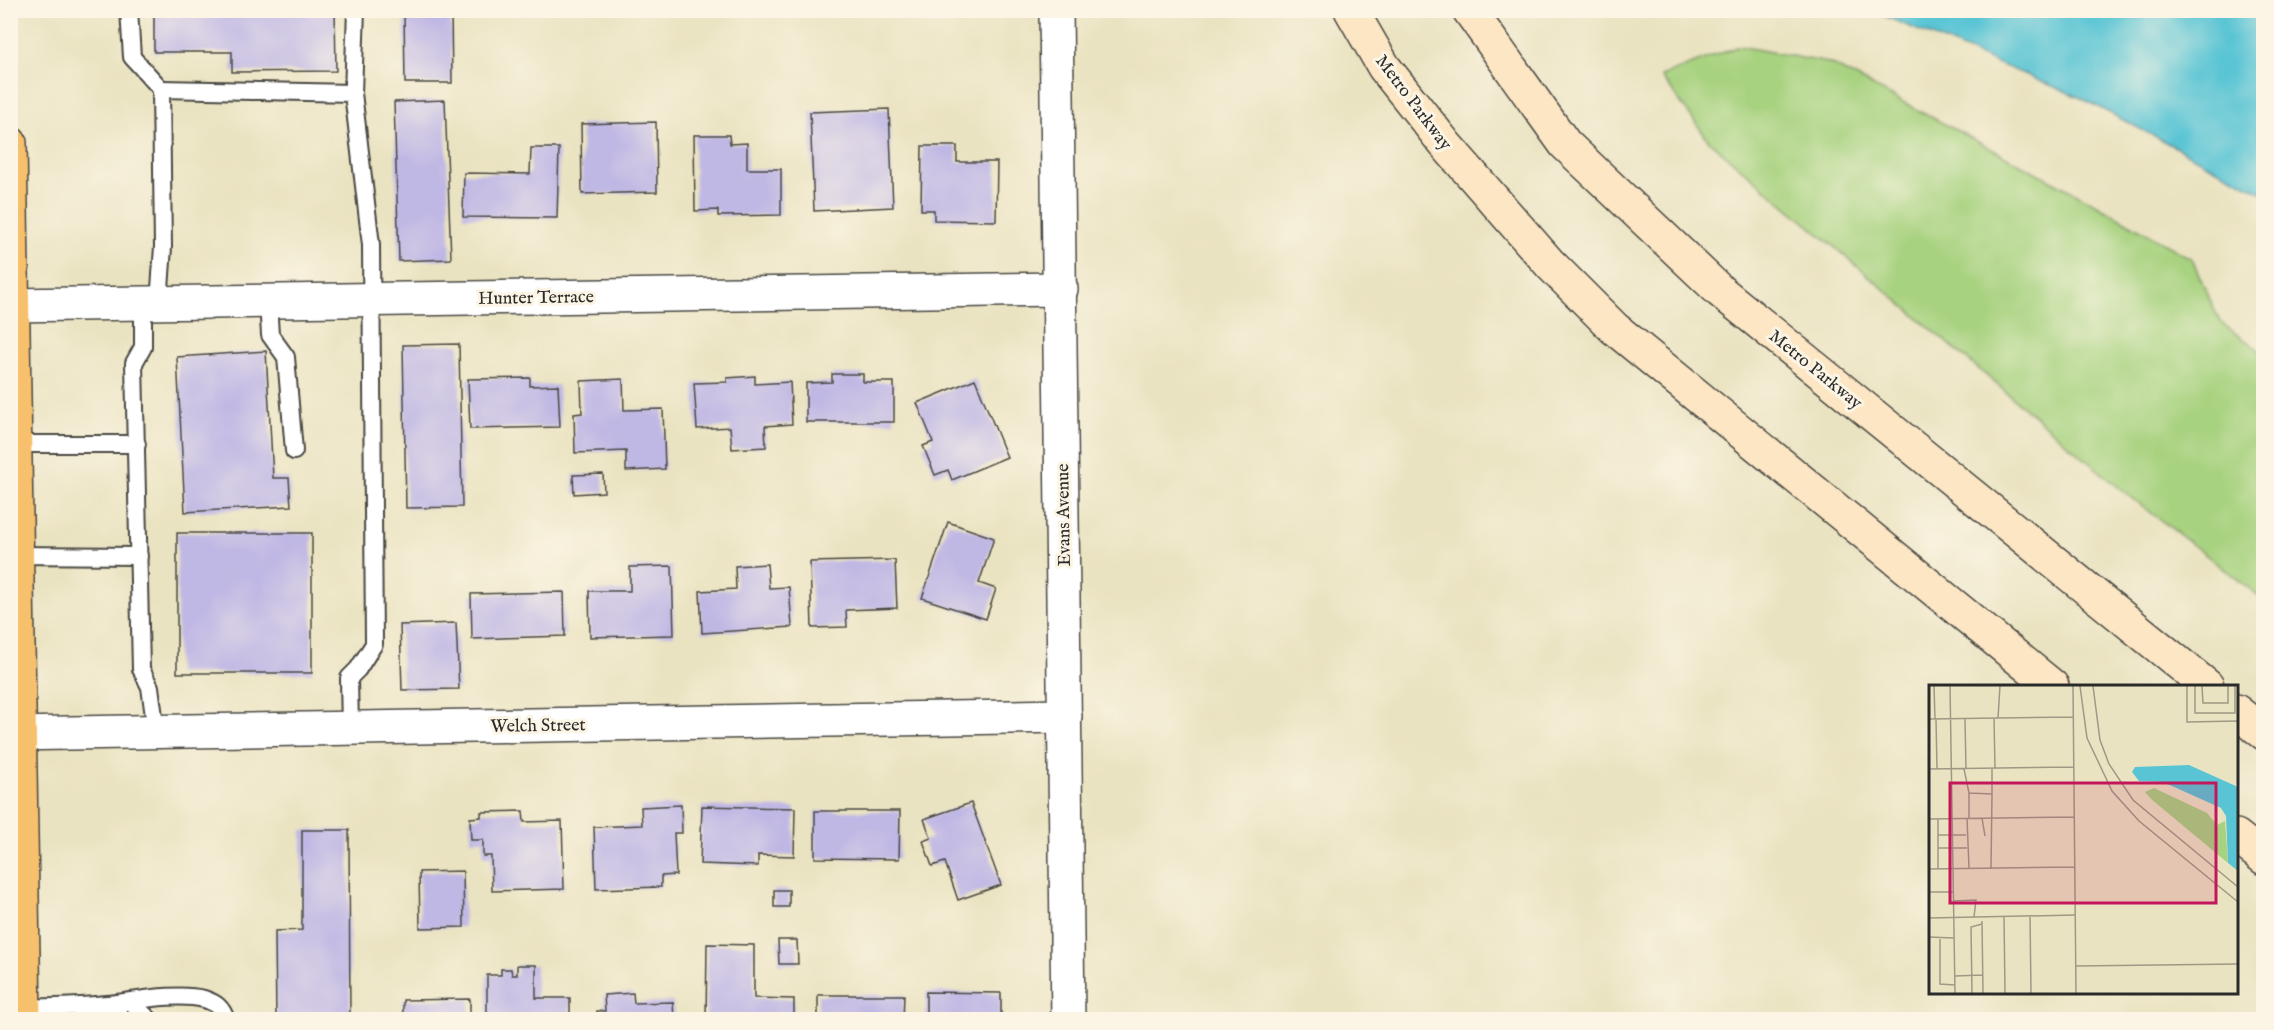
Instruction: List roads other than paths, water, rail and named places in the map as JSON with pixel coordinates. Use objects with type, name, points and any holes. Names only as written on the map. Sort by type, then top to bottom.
[{"type":"main road","name":"Metro Parkway","points":[[1351,10],[1384,67],[1445,144],[1550,264],[1614,328],[2050,685]]},
{"type":"main road","name":"Metro Parkway","points":[[1469,10],[1565,144],[1720,291],[2204,685]]},
{"type":"main road","points":[[10,143],[17,931],[24,1014]]},
{"type":"main road","points":[[2238,713],[2264,733]]},
{"type":"main road","points":[[2238,838],[2264,858]]},
{"type":"street","name":"Evans Avenue","points":[[1056,10],[1068,1020]]},
{"type":"street","name":"Hunter Terrace","points":[[12,305],[1060,289]]},
{"type":"street","name":"Welch Street","points":[[15,734],[1065,716]]},
{"type":"lane","points":[[129,10],[132,57],[161,89],[163,247],[143,347],[134,363],[141,669],[150,687],[156,731]]},
{"type":"lane","points":[[350,728],[349,678],[358,669],[374,644],[371,245],[353,93],[356,10]]},
{"type":"lane","points":[[161,89],[353,93]]},
{"type":"lane","points":[[268,301],[270,335],[286,357],[294,451]]},
{"type":"lane","points":[[13,444],[136,444]]},
{"type":"lane","points":[[14,555],[139,556]]},
{"type":"lane","points":[[24,1014],[122,1008],[178,997],[202,999],[218,1005],[224,1012],[226,1020]]},
{"type":"lane","points":[[122,1008],[150,1020]]},
{"type":"water","points":[[1872,11],[2263,11],[2263,193],[2081,98]]}]
